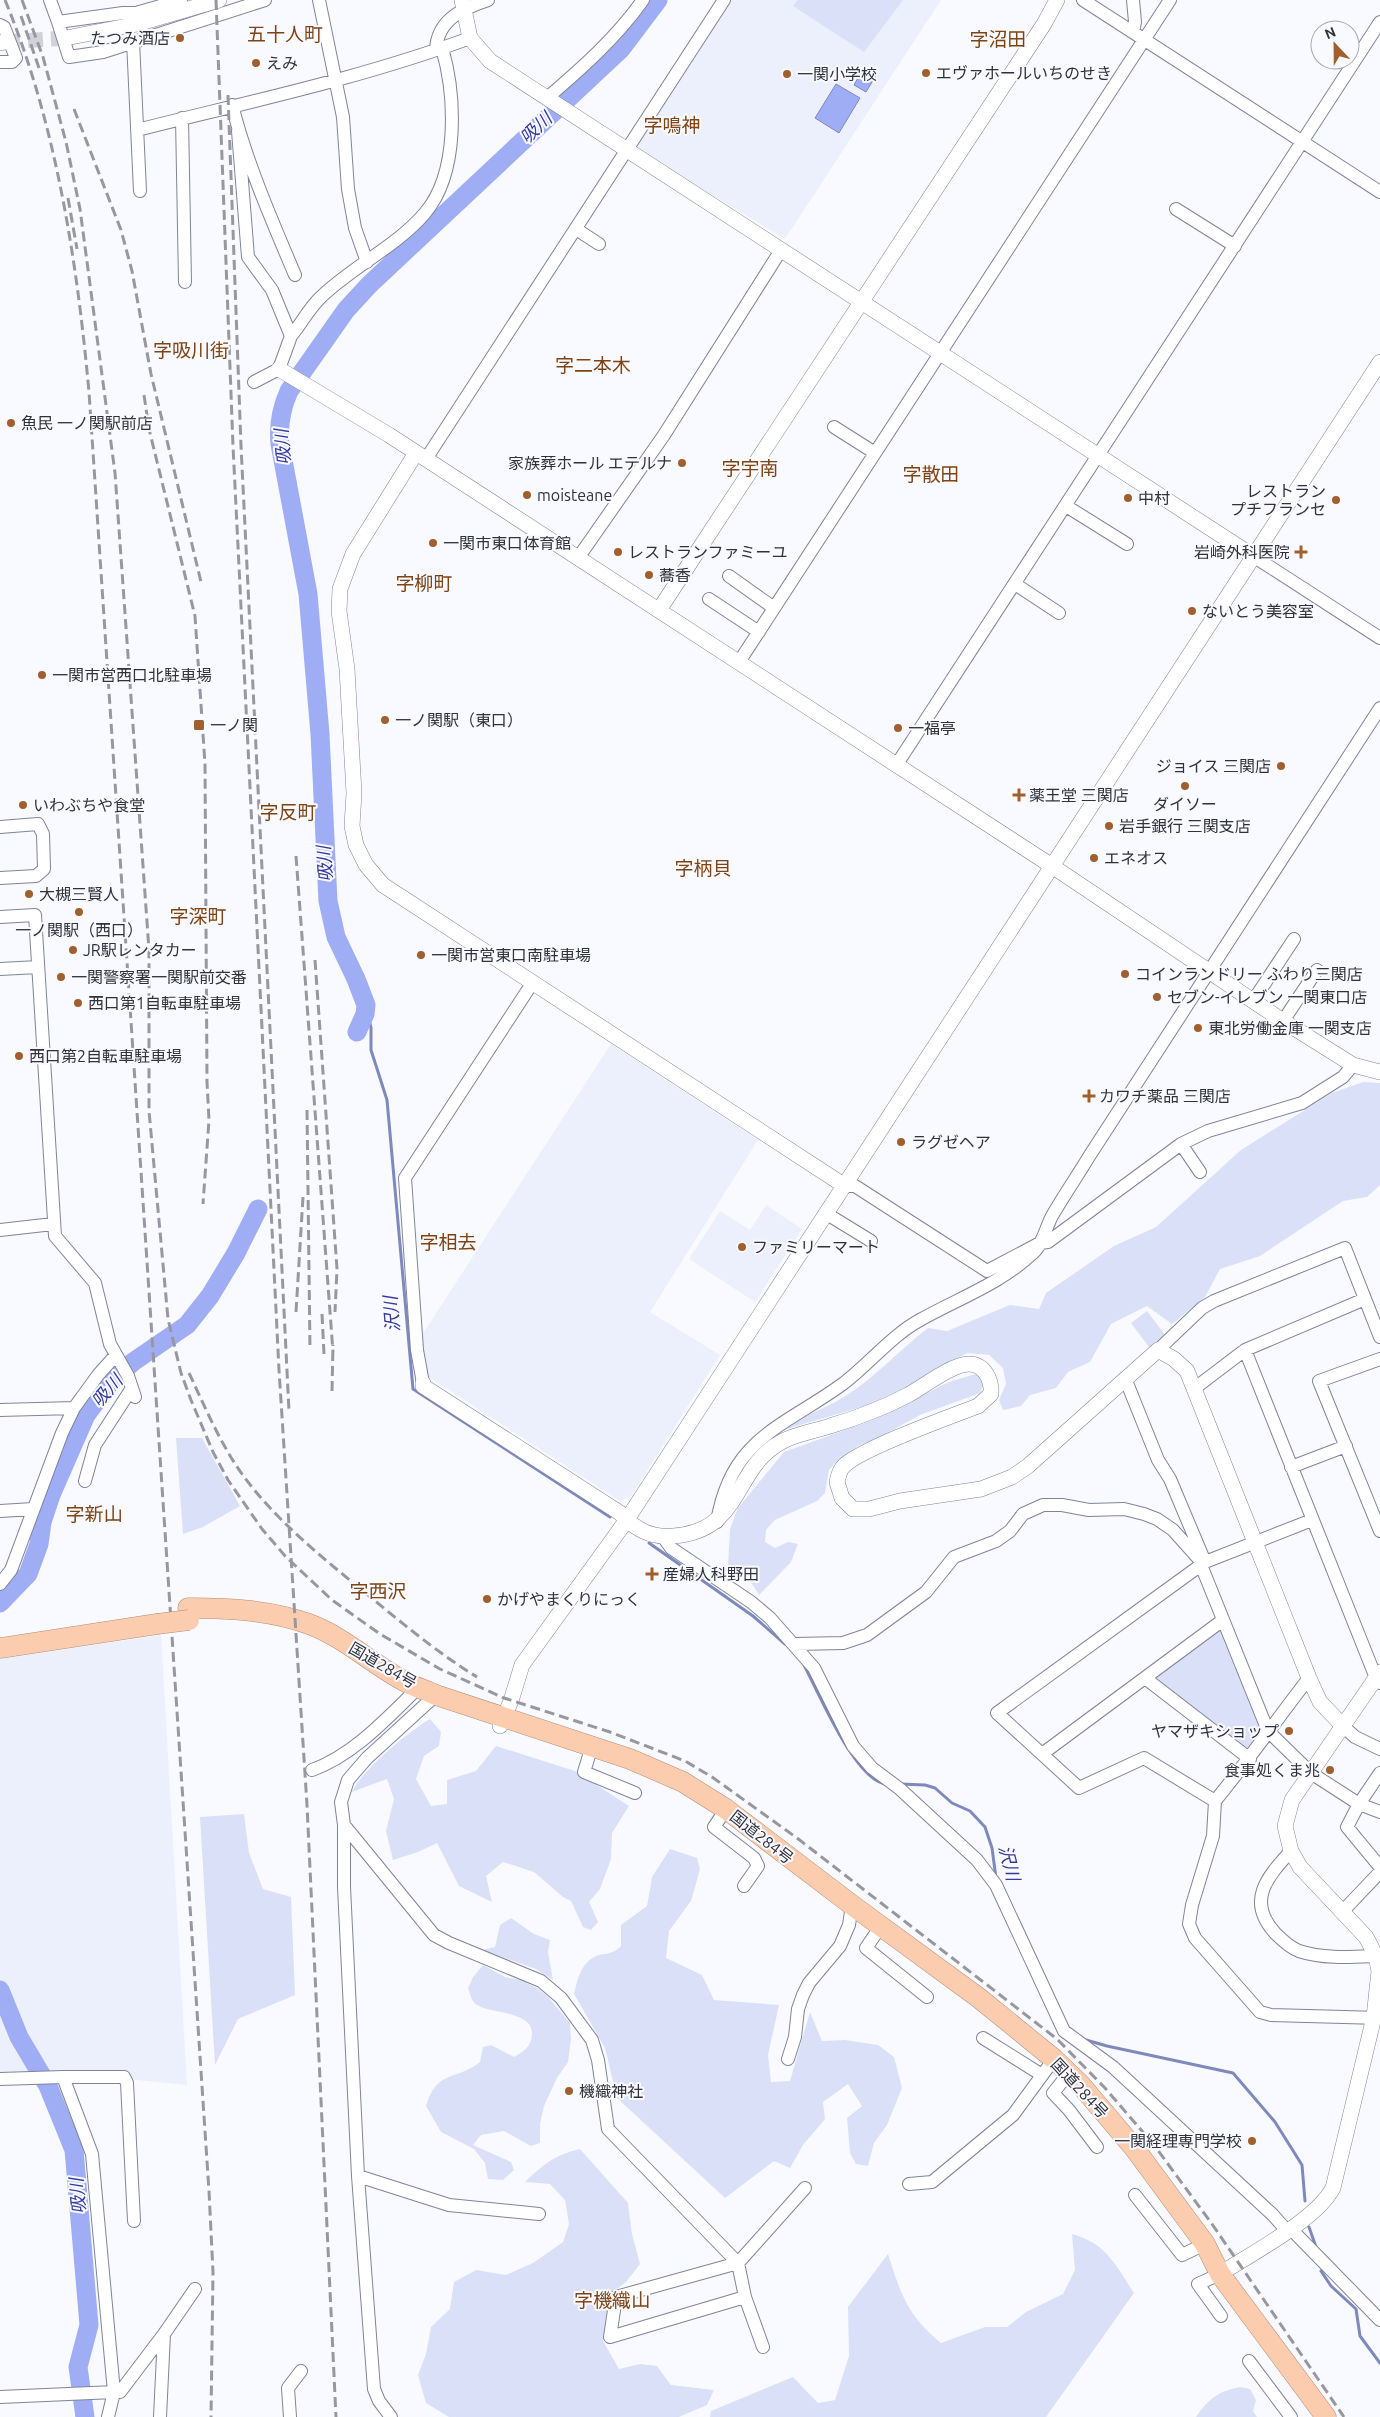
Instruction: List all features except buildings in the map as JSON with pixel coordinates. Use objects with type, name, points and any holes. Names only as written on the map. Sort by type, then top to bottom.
[{"type":"highway","name":"国道284号","points":[[0,1636],[228,1608],[275,1614],[310,1624],[330,1634],[423,1695],[590,1751],[723,1812],[987,2014],[1048,2066],[1067,2076],[1200,2246],[1217,2276],[1316,2415]]},
{"type":"highway","name":"国道284号","points":[[0,1648],[157,1618]]},
{"type":"street","points":[[50,0],[69,57],[103,52],[265,0]]},
{"type":"street","points":[[58,22],[123,12],[136,13],[151,4],[181,0]]},
{"type":"street","points":[[66,38],[130,26],[219,0]]},
{"type":"street","points":[[319,0],[343,117],[348,189],[355,228],[367,262]]},
{"type":"street","points":[[283,372],[291,336],[322,296],[367,262],[424,214],[435,199],[442,182],[454,128],[446,61],[436,42],[451,17],[463,4],[488,0]]},
{"type":"street","points":[[553,102],[619,32],[643,0]]},
{"type":"street","points":[[724,0],[576,229],[353,554],[340,589],[340,612],[347,669],[354,793],[352,826],[356,846],[366,865],[383,885],[845,1186],[855,1186],[988,1271],[1040,1243],[1048,1242],[1181,1144],[1208,1131],[1302,1103],[1343,1077],[1353,1065]]},
{"type":"street","points":[[659,610],[863,302],[1044,24],[1057,0]]},
{"type":"street","points":[[1083,0],[1380,192]]},
{"type":"street","points":[[1133,0],[1135,22],[1133,32]]},
{"type":"street","points":[[739,662],[1170,0]]},
{"type":"street","points":[[463,4],[470,38],[490,61],[1380,638]]},
{"type":"street","points":[[897,764],[1100,455],[1380,22]]},
{"type":"street","points":[[0,25],[4,27],[16,58],[12,62],[0,62]]},
{"type":"street","points":[[137,130],[335,79],[439,49],[470,38]]},
{"type":"street","points":[[133,41],[140,190]]},
{"type":"street","points":[[232,105],[238,131],[248,257],[272,290],[291,336]]},
{"type":"street","points":[[182,118],[185,282]]},
{"type":"street","points":[[238,131],[295,275]]},
{"type":"street","points":[[1176,209],[1235,246]]},
{"type":"street","points":[[576,229],[599,244]]},
{"type":"street","points":[[578,558],[664,435],[781,250]]},
{"type":"street","points":[[502,1722],[522,1666],[626,1520],[1380,362]]},
{"type":"street","points":[[283,372],[421,456],[897,764],[1283,1021],[1353,1065],[1380,1072]]},
{"type":"street","points":[[254,382],[283,372]]},
{"type":"street","points":[[834,427],[875,453]]},
{"type":"street","points":[[1066,506],[1127,544]]},
{"type":"street","points":[[729,576],[774,608]]},
{"type":"street","points":[[1015,584],[1058,613]]},
{"type":"street","points":[[708,599],[758,632]]},
{"type":"street","points":[[717,1522],[721,1497],[731,1476],[748,1451],[764,1434],[846,1382],[903,1330],[995,1283],[1034,1252],[1066,1194],[1380,708]]},
{"type":"street","points":[[0,827],[38,824],[43,834],[44,869],[36,876],[0,878]]},
{"type":"street","points":[[0,917],[35,915],[55,1236],[95,1283],[117,1359],[132,1387],[96,1445],[85,1480]]},
{"type":"street","points":[[1253,1000],[1294,939]]},
{"type":"street","points":[[0,969],[38,967]]},
{"type":"street","points":[[1283,1021],[1317,970]]},
{"type":"street","points":[[533,982],[405,1178],[417,1350],[423,1386],[620,1513],[640,1532],[663,1537],[681,1535],[717,1522],[732,1504],[764,1454],[784,1441],[880,1408],[953,1369],[968,1364],[978,1367],[986,1373],[992,1384],[991,1394],[978,1406],[909,1433],[853,1460],[842,1468],[836,1482],[842,1498],[853,1508],[869,1509],[900,1501],[981,1489],[1012,1477],[1028,1466],[1158,1350],[1202,1308],[1214,1301],[1346,1248],[1380,1337]]},
{"type":"street","points":[[1181,1144],[1200,1172]]},
{"type":"street","points":[[827,1214],[871,1241]]},
{"type":"street","points":[[0,1230],[53,1224]]},
{"type":"street","points":[[1195,1388],[1245,1350],[1365,1299]]},
{"type":"street","points":[[1158,1350],[1174,1359],[1187,1371],[1195,1388],[1320,1702],[1355,1737],[1380,1749]]},
{"type":"street","points":[[1221,2316],[1198,2284],[1217,2276],[1289,2229],[1326,2200],[1333,2188],[1377,2018],[1379,1989],[1379,1971],[1376,1956],[1366,1937],[1300,1867],[1291,1851],[1285,1826],[1292,1800],[1379,1677],[1312,1520],[1245,1350]]},
{"type":"street","points":[[0,1584],[11,1570],[33,1509],[74,1408],[98,1375],[117,1359]]},
{"type":"street","points":[[1380,1359],[1320,1381],[1380,1531]]},
{"type":"street","points":[[1125,1378],[1158,1460],[1170,1479],[1223,1620],[1268,1731],[1311,1773],[1358,1804],[1380,1812]]},
{"type":"street","points":[[0,1410],[74,1408]]},
{"type":"street","points":[[1291,1467],[1346,1446]]},
{"type":"street","points":[[795,1644],[843,1644],[867,1635],[926,1592],[954,1557],[996,1541],[1010,1531],[1023,1514],[1043,1505],[1062,1505],[1089,1510],[1124,1509],[1144,1514],[1157,1519],[1173,1530],[1203,1563]]},
{"type":"street","points":[[0,1511],[33,1509]]},
{"type":"street","points":[[1214,1801],[1144,1758],[1079,1788],[997,1714],[1203,1563],[1312,1520]]},
{"type":"street","points":[[663,1537],[671,1548],[751,1602],[795,1644],[814,1668],[853,1746],[884,1778],[900,1789],[977,1860],[996,1885],[1064,2032],[1113,2067],[1289,2229],[1380,2320]]},
{"type":"street","points":[[1042,1754],[1223,1620]]},
{"type":"street","points":[[1145,1678],[1250,1760]]},
{"type":"street","points":[[1309,1678],[1268,1731],[1250,1760],[1214,1801],[1213,1836],[1192,1905],[1189,1924],[1195,1938],[1260,2012],[1271,2015],[1377,2018]]},
{"type":"street","points":[[312,1770],[328,1764],[339,1757],[380,1724],[423,1695]]},
{"type":"street","points":[[391,2417],[379,2401],[374,2388],[358,2176],[344,1887],[344,1825],[341,1802],[348,1780],[423,1695]]},
{"type":"street","points":[[590,1751],[584,1772],[635,1793]]},
{"type":"street","points":[[1380,1773],[1358,1804],[1347,1827],[1380,1867]]},
{"type":"street","points":[[723,1812],[714,1827],[754,1858],[758,1866],[744,1886]]},
{"type":"street","points":[[344,1825],[434,1935],[448,1943],[541,1981],[561,1998],[592,2040],[598,2060],[608,2129],[738,2262],[745,2297],[763,2347]]},
{"type":"street","points":[[1291,1851],[1265,1882],[1261,1895],[1260,1910],[1266,1923],[1279,1937],[1298,1951],[1346,1957],[1376,1956]]},
{"type":"street","points":[[1342,1912],[1380,1872]]},
{"type":"street","points":[[788,2059],[795,2037],[798,2009],[803,1995],[809,1983],[840,1946],[847,1931],[851,1910]]},
{"type":"street","points":[[878,1930],[866,1948],[927,1997]]},
{"type":"street","points":[[909,2184],[932,2182],[1013,2115],[1048,2066],[983,2038]]},
{"type":"street","points":[[1067,2076],[1053,2093],[1069,2110],[1097,2147]]},
{"type":"street","points":[[59,2077],[92,2154],[114,2392],[108,2417]]},
{"type":"street","points":[[0,2079],[124,2077],[127,2083],[134,2221]]},
{"type":"street","points":[[358,2176],[449,2205],[539,2214]]},
{"type":"street","points":[[745,2297],[610,2337],[616,2297],[738,2262],[805,2188]]},
{"type":"street","points":[[1135,2195],[1182,2255],[1200,2246]]},
{"type":"street","points":[[0,2397],[120,2392],[195,2289]]},
{"type":"street","points":[[160,2417],[164,2334]]},
{"type":"street","points":[[1249,2361],[1291,2417]]},
{"type":"street","points":[[290,2417],[288,2388],[301,2372]]},
{"type":"shaded area","name":"一関小学校","points":[[729,0],[941,0],[785,239],[634,148]]},
{"type":"shaded area","points":[[798,0],[903,0],[864,52],[793,6]]},
{"type":"shaded area","points":[[611,1044],[758,1140],[650,1312],[720,1355],[631,1496],[620,1501],[429,1377],[420,1338]]},
{"type":"shaded area","points":[[1363,1082],[1380,1083],[1380,1185],[1367,1197],[1343,1201],[1260,1256],[1220,1269],[1205,1297],[1172,1324],[1147,1306],[1111,1324],[1090,1362],[1068,1372],[1056,1388],[1030,1395],[1021,1406],[1003,1410],[999,1400],[1006,1384],[1003,1368],[989,1355],[967,1353],[905,1388],[868,1405],[783,1430],[797,1420],[836,1402],[855,1389],[877,1373],[928,1328],[947,1331],[1010,1305],[1039,1309],[1046,1293],[1114,1246],[1156,1227],[1241,1150],[1332,1093]]},
{"type":"shaded area","points":[[766,1205],[802,1229],[755,1302],[689,1259],[720,1211],[750,1230]]},
{"type":"shaded area","points":[[1147,1311],[1165,1335],[1149,1347],[1131,1323]]},
{"type":"shaded area","points":[[975,1374],[982,1377],[983,1386],[980,1393],[920,1415],[882,1436],[858,1446],[838,1460],[829,1470],[825,1493],[817,1501],[775,1520],[766,1530],[765,1542],[775,1548],[788,1542],[798,1544],[791,1562],[759,1595],[750,1581],[737,1574],[728,1566],[730,1529],[738,1508],[784,1452],[873,1420],[949,1382]]},
{"type":"shaded area","points":[[176,1438],[202,1438],[240,1506],[203,1527],[183,1534]]},
{"type":"shaded area","points":[[1216,1629],[1224,1631],[1263,1733],[1247,1750],[1151,1676]]},
{"type":"shaded area","points":[[161,1635],[187,2085],[67,2073],[0,2074],[0,1659]]},
{"type":"shaded area","points":[[430,1719],[441,1732],[439,1746],[424,1756],[416,1779],[431,1806],[447,1804],[447,1780],[476,1771],[496,1746],[575,1771],[629,1806],[612,1833],[611,1859],[600,1889],[589,1902],[598,1922],[591,1930],[583,1927],[571,1901],[563,1897],[534,1872],[503,1862],[486,1876],[492,1902],[459,1886],[437,1843],[418,1852],[393,1860],[386,1831],[394,1799],[387,1779],[352,1792],[365,1773],[376,1762],[410,1732]]},
{"type":"shaded area","points":[[244,1814],[249,1853],[263,1889],[291,1897],[295,1995],[238,2019],[215,2065],[200,1817]]},
{"type":"shaded area","points":[[670,1849],[697,1858],[700,1869],[691,1901],[669,1931],[666,1958],[702,1975],[714,2000],[779,2005],[768,2055],[771,2082],[790,2081],[810,2012],[822,2041],[845,2040],[878,2045],[894,2057],[902,2088],[887,2125],[874,2143],[868,2166],[856,2164],[850,2153],[847,2118],[862,2106],[848,2084],[823,2102],[825,2119],[803,2145],[790,2168],[774,2161],[725,2198],[617,2098],[605,2048],[574,1994],[581,1971],[588,1961],[599,1955],[613,1952],[621,1946],[621,1925],[647,1906],[652,1877]]},
{"type":"shaded area","points":[[511,1918],[534,1934],[550,1940],[548,1952],[553,1980],[536,1969],[483,1950],[495,1947],[500,1925]]},
{"type":"shaded area","points":[[483,1965],[505,1977],[520,1980],[537,1988],[548,1997],[570,2023],[571,2039],[568,2062],[557,2078],[544,2106],[540,2124],[540,2143],[531,2146],[504,2131],[481,2135],[473,2145],[511,2162],[514,2170],[503,2180],[488,2179],[485,2163],[474,2149],[441,2132],[426,2106],[430,2094],[442,2081],[480,2062],[483,2047],[491,2045],[514,2057],[524,2051],[532,2038],[530,2027],[526,2021],[510,2014],[483,2008],[472,2000],[468,1988],[473,1977]]},
{"type":"shaded area","points":[[580,2149],[628,2203],[632,2234],[640,2264],[626,2282],[609,2295],[603,2341],[619,2369],[640,2364],[657,2366],[671,2385],[714,2390],[707,2405],[679,2417],[449,2417],[426,2403],[418,2375],[426,2354],[431,2327],[450,2309],[454,2282],[476,2270],[506,2275],[533,2263],[563,2242],[569,2224],[565,2200],[550,2184],[525,2182],[550,2161]]},
{"type":"shaded area","points":[[1072,2234],[1094,2243],[1102,2249],[1115,2264],[1134,2293],[1046,2417],[710,2417],[711,2411],[793,2377],[818,2403],[835,2400],[849,2356],[848,2307],[888,2254],[907,2304],[913,2314],[941,2343],[985,2327],[1007,2327],[1026,2312],[1063,2294],[1075,2270]]},
{"type":"shaded area","points":[[1240,2387],[1250,2389],[1256,2400],[1253,2411],[1257,2417],[1196,2417],[1205,2405],[1215,2397]]},
{"type":"water","points":[[864,67],[877,74],[866,92],[854,85]]},
{"type":"water","points":[[836,84],[860,98],[839,133],[815,118]]},
{"type":"waterway","name":"吸川","points":[[357,1032],[365,1014],[366,1005],[336,937],[328,901],[320,734],[308,594],[280,444],[279,430],[284,404],[289,391],[346,310],[369,285],[621,49],[658,0]]},
{"type":"waterway","name":"沢川","points":[[366,1005],[371,1028],[371,1050],[387,1100],[413,1389],[610,1517]]},
{"type":"waterway","name":"吸川","points":[[0,1603],[28,1574],[39,1544],[42,1522],[51,1495],[86,1415],[112,1380],[133,1362],[187,1325],[210,1296],[236,1253],[258,1209]]},
{"type":"waterway","name":"沢川","points":[[649,1543],[753,1616],[785,1644]]},
{"type":"waterway","name":"沢川","points":[[804,1665],[828,1714],[851,1753],[863,1769],[875,1780],[887,1784]]},
{"type":"waterway","name":"沢川","points":[[900,1784],[925,1785],[935,1788],[952,1803],[970,1811],[985,1827],[992,1848],[996,1878]]},
{"type":"waterway","name":"吸川","points":[[0,1990],[19,2037],[48,2086],[74,2150],[89,2325],[78,2367],[85,2417]]},
{"type":"waterway","name":"沢川","points":[[1086,2040],[1233,2073],[1275,2122],[1302,2165],[1305,2201]]},
{"type":"waterway","name":"沢川","points":[[1309,2227],[1316,2247]]},
{"type":"waterway","name":"沢川","points":[[1321,2271],[1331,2286],[1356,2309],[1360,2336],[1380,2363]]},
{"type":"tunnel","points":[[5,42],[66,38]]},
{"type":"railway","points":[[5,0],[23,47],[38,95],[62,193],[78,293],[89,392],[209,2191],[213,2272],[211,2417]]},
{"type":"railway","points":[[22,0],[43,57],[66,142],[80,209],[115,473],[149,950],[149,1111],[168,1319],[181,1373],[191,1400],[213,1452],[228,1480],[262,1529],[286,1557],[332,1600],[380,1634],[440,1669],[504,1698],[610,1732],[685,1761],[712,1777],[797,1838],[1057,2039],[1105,2088],[1154,2145],[1212,2224],[1344,2417]]},
{"type":"railway","points":[[216,0],[233,446],[279,1370],[307,1805],[336,2417]]},
{"type":"railway","points":[[21,16],[39,68]]},
{"type":"railway","points":[[228,95],[241,446],[289,1411]]},
{"type":"railway","points":[[74,109],[121,230],[132,271],[151,374],[201,582]]},
{"type":"railway","points":[[68,198],[77,249]]},
{"type":"railway","points":[[144,395],[149,429],[195,616],[205,764],[207,1082],[209,1120],[203,1204]]},
{"type":"railway","points":[[296,856],[333,1352]]},
{"type":"railway","points":[[315,960],[337,1269],[335,1312]]},
{"type":"railway","points":[[307,1110],[310,1350]]},
{"type":"railway","points":[[296,1312],[303,1197]]},
{"type":"railway","points":[[322,1314],[324,1354]]},
{"type":"railway","points":[[332,1391],[333,1345]]},
{"type":"railway","points":[[189,1373],[227,1450],[242,1474],[270,1508],[317,1553],[394,1617],[477,1677]]},
{"type":"place","name":"たつみ酒店","points":[[180,38]]},
{"type":"place","name":"えみ","points":[[256,63]]},
{"type":"place","name":"エヴァホールいちのせき","points":[[926,73]]},
{"type":"place","name":"一関小学校","points":[[787,74]]},
{"type":"place","name":"魚民 一ノ関駅前店","points":[[11,423]]},
{"type":"place","name":"家族葬ホール エテルナ","points":[[682,463]]},
{"type":"place","name":"moisteane","points":[[527,495]]},
{"type":"place","name":"中村","points":[[1128,498]]},
{"type":"place","name":"レストラン プチフランセ","points":[[1336,500]]},
{"type":"place","name":"一関市東口体育館","points":[[433,543]]},
{"type":"place","name":"レストランファミーユ","points":[[618,552]]},
{"type":"place","name":"岩崎外科医院","points":[[1301,552]]},
{"type":"place","name":"蕎香","points":[[649,575]]},
{"type":"place","name":"ないとう美容室","points":[[1192,611]]},
{"type":"place","name":"一関市営西口北駐車場","points":[[42,675]]},
{"type":"place","name":"一ノ関駅（東口）","points":[[385,720]]},
{"type":"place","name":"一ノ関","points":[[199,725]]},
{"type":"place","name":"一福亭","points":[[898,728]]},
{"type":"place","name":"ジョイス 三関店","points":[[1281,766]]},
{"type":"place","name":"ダイソー","points":[[1185,786]]},
{"type":"place","name":"薬王堂 三関店","points":[[1019,795]]},
{"type":"place","name":"いわぶちや食堂","points":[[23,805]]},
{"type":"place","name":"岩手銀行 三関支店","points":[[1109,826]]},
{"type":"place","name":"エネオス","points":[[1094,858]]},
{"type":"place","name":"大槻三賢人","points":[[29,894]]},
{"type":"place","name":"一ノ関駅（西口）","points":[[79,912]]},
{"type":"place","name":"JR駅レンタカー","points":[[73,950]]},
{"type":"place","name":"一関市営東口南駐車場","points":[[421,955]]},
{"type":"place","name":"コインランドリー ふわり三関店","points":[[1125,974]]},
{"type":"place","name":"一関警察署一関駅前交番","points":[[61,977]]},
{"type":"place","name":"セブン-イレブン 一関東口店","points":[[1157,997]]},
{"type":"place","name":"西口第1自転車駐車場","points":[[78,1003]]},
{"type":"place","name":"東北労働金庫 一関支店","points":[[1198,1028]]},
{"type":"place","name":"西口第2自転車駐車場","points":[[19,1056]]},
{"type":"place","name":"カワチ薬品 三関店","points":[[1089,1096]]},
{"type":"place","name":"ラグゼヘア","points":[[901,1142]]},
{"type":"place","name":"ファミリーマート","points":[[742,1247]]},
{"type":"place","name":"産婦人科野田","points":[[652,1574]]},
{"type":"place","name":"かげやまくりにっく","points":[[487,1599]]},
{"type":"place","name":"ヤマザキショップ","points":[[1289,1731]]},
{"type":"place","name":"食事処くま兆","points":[[1330,1770]]},
{"type":"place","name":"機織神社","points":[[569,2091]]},
{"type":"place","name":"一関経理専門学校","points":[[1252,2141]]},
{"type":"district","name":"五十人町","points":[[285,34]]},
{"type":"district","name":"字沼田","points":[[998,39]]},
{"type":"district","name":"字鳴神","points":[[672,125]]},
{"type":"district","name":"字吸川街","points":[[191,350]]},
{"type":"district","name":"字二本木","points":[[593,365]]},
{"type":"district","name":"字宇南","points":[[750,468]]},
{"type":"district","name":"字散田","points":[[931,474]]},
{"type":"district","name":"字柳町","points":[[424,583]]},
{"type":"district","name":"字反町","points":[[288,812]]},
{"type":"district","name":"字柄貝","points":[[703,868]]},
{"type":"district","name":"字深町","points":[[198,916]]},
{"type":"district","name":"字相去","points":[[448,1242]]},
{"type":"district","name":"字新山","points":[[94,1514]]},
{"type":"district","name":"字西沢","points":[[378,1591]]},
{"type":"district","name":"字機織山","points":[[612,2300]]}]
